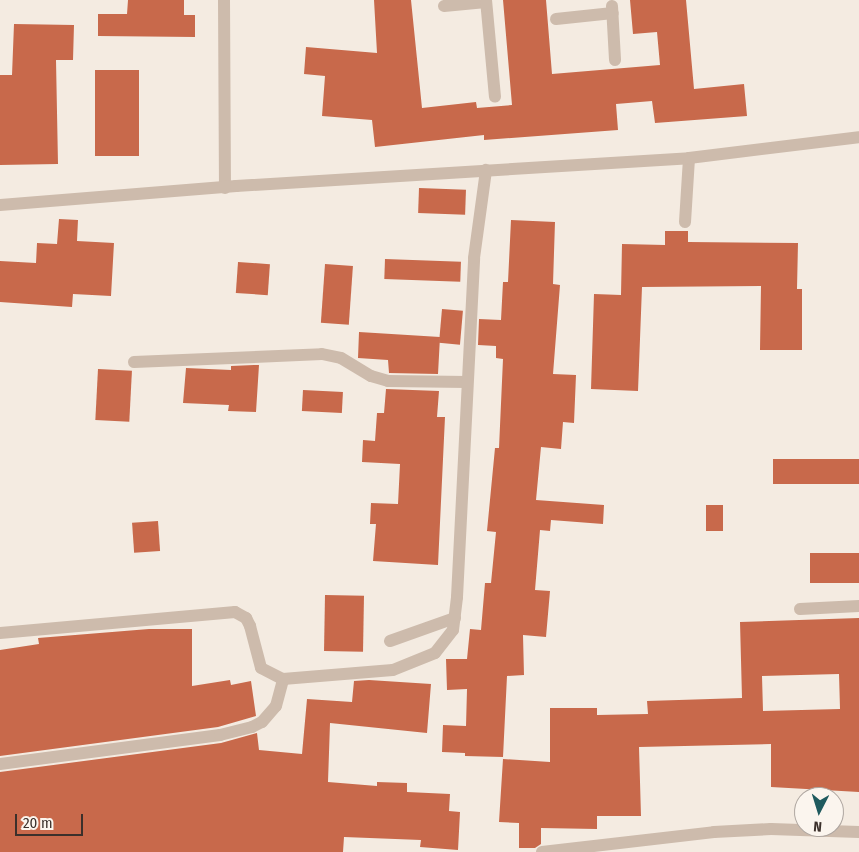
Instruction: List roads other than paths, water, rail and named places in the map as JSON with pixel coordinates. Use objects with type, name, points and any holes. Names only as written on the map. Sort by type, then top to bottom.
[{"type":"street","points":[[224,0],[225,188]]},
{"type":"street","points":[[444,6],[486,1],[495,96]]},
{"type":"street","points":[[556,19],[612,9],[615,60]]},
{"type":"street","points":[[0,205],[486,170],[689,158],[859,138]]},
{"type":"street","points":[[685,222],[689,158]]},
{"type":"street","points":[[0,633],[235,612],[246,618],[250,626],[261,668],[283,679],[405,667],[435,653],[453,630],[455,618],[474,258],[486,170]]},
{"type":"street","points":[[134,362],[322,354],[341,358],[372,376],[388,380],[467,382]]},
{"type":"street","points":[[800,609],[859,606]]},
{"type":"street","points":[[390,641],[455,618]]},
{"type":"street","points":[[0,764],[220,735],[252,727],[262,722],[276,706],[283,679]]},
{"type":"street","points":[[542,852],[714,832],[771,829],[859,832]]}]
